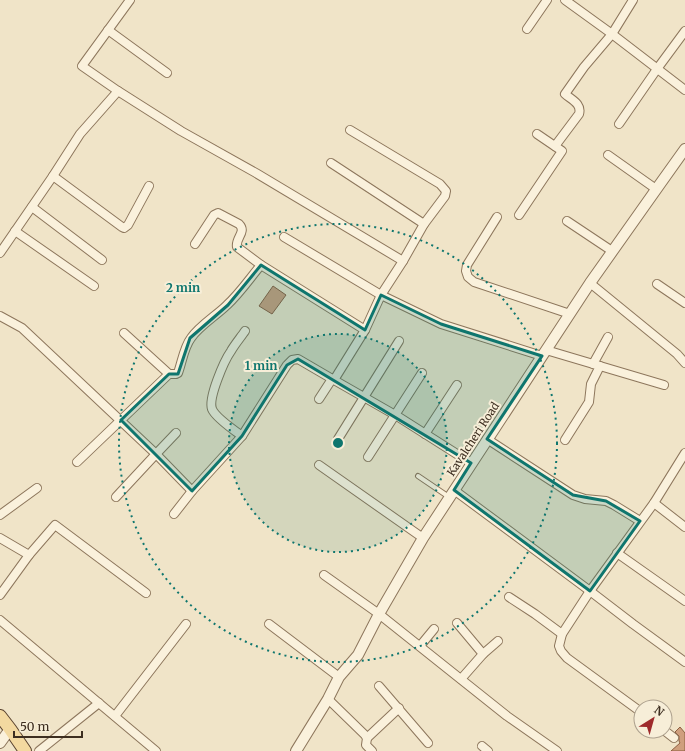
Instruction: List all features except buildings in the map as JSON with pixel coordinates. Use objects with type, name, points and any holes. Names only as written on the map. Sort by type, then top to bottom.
[{"type":"main road","points":[[0,716],[25,751]]},
{"type":"street","points":[[130,0],[82,66],[181,131],[256,173],[403,261]]},
{"type":"street","points":[[527,29],[547,0]]},
{"type":"street","points":[[565,0],[685,90]]},
{"type":"street","points":[[555,146],[579,114],[580,110],[579,105],[565,94],[584,67],[612,34],[633,0]]},
{"type":"street","points":[[108,30],[167,73]]},
{"type":"street","points":[[619,124],[685,31]]},
{"type":"street","points":[[0,253],[80,134],[118,90]]},
{"type":"street","points":[[319,399],[365,330],[381,295],[403,261],[424,224],[445,196],[446,190],[440,184],[350,130]]},
{"type":"street","points":[[519,215],[562,151],[537,134]]},
{"type":"street","name":"Kavalcheri Road","points":[[296,751],[328,699],[339,677],[358,655],[379,614],[423,538],[471,463],[590,283],[685,149]]},
{"type":"street","points":[[608,155],[656,189]]},
{"type":"street","points":[[331,163],[424,224]]},
{"type":"street","points":[[53,176],[124,228],[128,225],[149,186]]},
{"type":"street","points":[[32,207],[102,260]]},
{"type":"street","points":[[195,244],[214,214],[218,213],[242,227],[236,243],[237,246],[261,265],[365,330]]},
{"type":"street","points":[[497,217],[468,265],[466,270],[468,277],[474,282],[570,314]]},
{"type":"street","points":[[567,221],[612,251]]},
{"type":"street","points":[[15,231],[94,286]]},
{"type":"street","points":[[284,237],[381,295],[441,324],[544,353],[596,365],[664,385]]},
{"type":"street","points":[[124,333],[169,374],[176,374],[178,373],[190,338],[228,305],[261,265]]},
{"type":"street","points":[[590,283],[677,354],[685,363]]},
{"type":"street","points":[[657,284],[685,303]]},
{"type":"street","points":[[0,316],[22,328],[121,420],[192,491]]},
{"type":"street","points":[[242,436],[216,415],[212,410],[212,404],[221,370],[231,350],[246,331]]},
{"type":"street","points":[[565,440],[588,402],[596,365],[608,337]]},
{"type":"street","points":[[338,439],[399,341]]},
{"type":"street","points":[[174,514],[192,491],[242,436],[287,365],[292,360],[298,359],[333,379],[471,463]]},
{"type":"street","points":[[368,457],[422,372]]},
{"type":"street","points":[[77,462],[169,374]]},
{"type":"street","points":[[425,434],[457,385]]},
{"type":"street","points":[[116,498],[176,433]]},
{"type":"street","points":[[487,439],[573,494],[585,499],[606,500],[640,521]]},
{"type":"street","points":[[633,706],[567,658],[559,646],[562,634],[590,591],[654,503],[683,459]]},
{"type":"street","points":[[319,465],[423,538]]},
{"type":"street","points":[[0,515],[36,488]]},
{"type":"street","points":[[451,494],[590,591],[685,662]]},
{"type":"street","points":[[654,503],[685,527]]},
{"type":"street","points":[[0,595],[29,555],[55,525],[146,593]]},
{"type":"street","points":[[0,538],[29,555]]},
{"type":"street","points":[[617,553],[685,601]]},
{"type":"street","points":[[324,575],[379,614],[507,716],[557,751]]},
{"type":"street","points":[[509,596],[562,634]]},
{"type":"street","points":[[0,620],[156,751]]},
{"type":"street","points":[[457,623],[483,654]]},
{"type":"street","points":[[114,716],[186,624]]},
{"type":"street","points":[[269,624],[339,677]]},
{"type":"street","points":[[420,646],[434,629]]},
{"type":"street","points":[[461,679],[483,654],[498,641]]},
{"type":"street","points":[[379,686],[428,743]]},
{"type":"street","points":[[328,699],[367,738]]},
{"type":"street","points":[[39,751],[99,703]]},
{"type":"street","points":[[372,751],[366,745],[367,738],[399,708]]},
{"type":"street","points":[[0,743],[10,729]]},
{"type":"lane","points":[[418,476],[451,494]]},
{"type":"highlighted area","points":[[261,265],[365,330],[381,295],[441,324],[542,356],[487,439],[573,495],[606,501],[640,521],[590,591],[454,490],[471,463],[298,359],[287,365],[242,436],[192,491],[121,420],[169,374],[178,374],[190,338],[228,305]]}]
